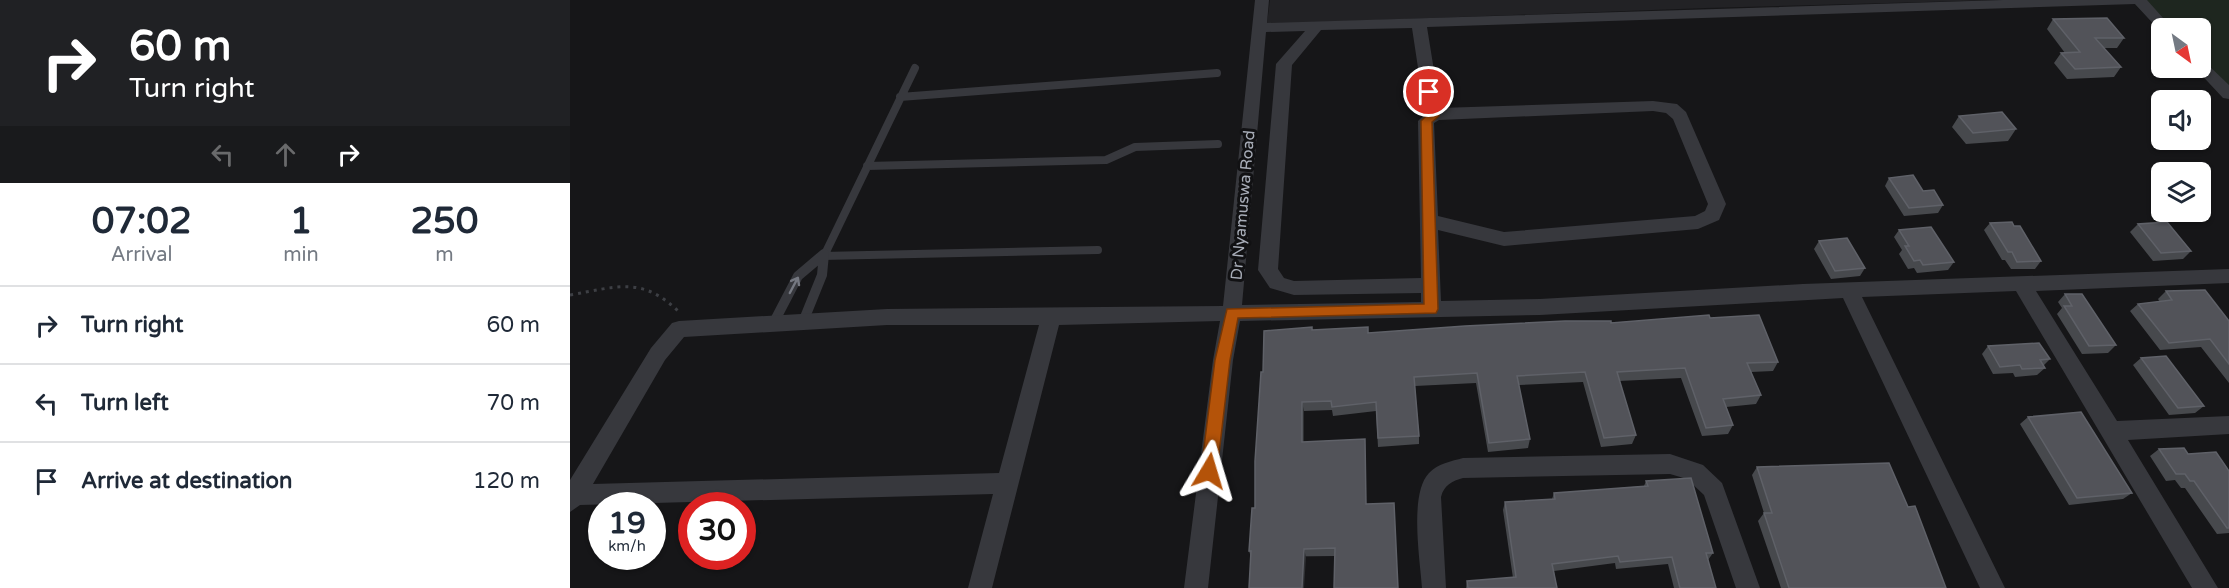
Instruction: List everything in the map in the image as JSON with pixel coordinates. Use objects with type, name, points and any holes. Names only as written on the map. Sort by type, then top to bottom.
[{"type":"street","name":"Dr Nyamuswa Road","points":[[1196,588],[1222,360],[1232,312],[1262,0]]},
{"type":"street","points":[[1258,28],[2140,0],[2157,18]]},
{"type":"street","points":[[1419,23],[1433,116]]},
{"type":"street","points":[[1317,26],[1284,64],[1268,270],[1277,283],[1294,288],[1430,285]]},
{"type":"street","points":[[2211,76],[2229,94]]},
{"type":"street","points":[[1430,221],[1504,238],[1698,222],[1713,215],[1717,204],[1680,116],[1671,108],[1653,106],[1441,113],[1426,121],[1431,309]]},
{"type":"street","points":[[572,498],[658,354],[680,329],[887,317],[1050,317],[1540,307],[1848,290],[2229,276]]},
{"type":"street","points":[[2021,283],[2206,588]]},
{"type":"street","points":[[1848,290],[1993,588]]},
{"type":"street","points":[[980,588],[1005,483],[1050,317]]},
{"type":"street","points":[[2112,431],[2229,425]]},
{"type":"street","points":[[1434,588],[1429,497],[1431,484],[1440,475],[1463,468],[1670,464],[1695,470],[1714,490],[1748,588]]},
{"type":"street","points":[[572,498],[1005,483]]},
{"type":"lane","points":[[803,322],[822,275],[824,254],[915,68]]},
{"type":"lane","points":[[900,97],[1216,73]]},
{"type":"lane","points":[[867,166],[1106,160],[1135,147],[1218,144]]},
{"type":"lane","points":[[773,324],[798,276],[824,254],[1098,250]]},
{"type":"path","points":[[570,295],[631,285],[653,289],[680,312],[680,329]]},
{"type":"shaded area","points":[[1270,0],[1998,0],[1267,24]]},
{"type":"shaded area","points":[[2131,0],[2229,0],[2229,98],[2209,78],[2211,78],[2211,18],[2151,18],[2151,21]]},
{"type":"building","points":[[2107,18],[2124,38],[2095,38],[2121,67],[2075,69],[2061,53],[2080,52],[2053,19]]},
{"type":"building","points":[[2002,112],[2016,129],[1973,133],[1959,116]]},
{"type":"building","points":[[1913,175],[1923,191],[1934,190],[1943,205],[1909,208],[1889,178]]},
{"type":"building","points":[[2012,222],[2014,226],[2020,226],[2041,261],[2017,262],[1990,223]]},
{"type":"building","points":[[2167,222],[2191,251],[2161,253],[2138,224]]},
{"type":"building","points":[[1931,227],[1954,262],[1923,265],[1920,260],[1914,261],[1905,246],[1909,246],[1899,230]]},
{"type":"building","points":[[1847,238],[1865,268],[1835,271],[1819,241]]},
{"type":"building","points":[[2205,290],[2229,321],[2229,364],[2210,339],[2169,343],[2138,304],[2172,300],[2166,291]]},
{"type":"building","points":[[2065,294],[2082,294],[2116,345],[2089,346],[2064,306],[2072,306]]},
{"type":"building","points":[[1709,315],[1710,318],[1759,315],[1778,362],[1747,363],[1761,395],[1723,399],[1733,425],[1706,428],[1685,368],[1617,372],[1636,435],[1604,438],[1585,372],[1517,376],[1530,439],[1489,443],[1477,373],[1414,377],[1419,436],[1378,438],[1376,402],[1332,407],[1331,401],[1302,402],[1302,442],[1365,439],[1366,504],[1394,503],[1398,588],[1334,588],[1335,548],[1304,549],[1302,588],[1249,588],[1251,551],[1249,551],[1252,508],[1255,508],[1255,461],[1261,372],[1263,372],[1264,331],[1312,327],[1312,330],[1368,327],[1368,333],[1565,321],[1611,321],[1611,323]]},
{"type":"building","points":[[2039,343],[2050,359],[2040,360],[2045,368],[2022,369],[2020,365],[2000,367],[1988,346]]},
{"type":"building","points":[[2166,356],[2204,406],[2178,408],[2141,358]]},
{"type":"building","points":[[2081,412],[2132,493],[2077,498],[2028,417]]},
{"type":"building","points":[[2184,448],[2188,454],[2216,452],[2229,471],[2229,528],[2194,481],[2190,481],[2185,474],[2176,474],[2159,449]]},
{"type":"building","points":[[1889,463],[1908,507],[1915,506],[1946,588],[1789,588],[1764,513],[1772,513],[1757,467]]},
{"type":"building","points":[[1691,478],[1713,553],[1706,553],[1716,588],[1680,588],[1672,557],[1620,562],[1618,556],[1552,564],[1557,588],[1468,588],[1467,581],[1516,577],[1505,502],[1555,499],[1554,493],[1648,486],[1646,481]]},
{"type":"route","points":[[1209,471],[1222,360],[1232,312],[1431,309],[1426,121],[1433,116],[1429,92]]}]
